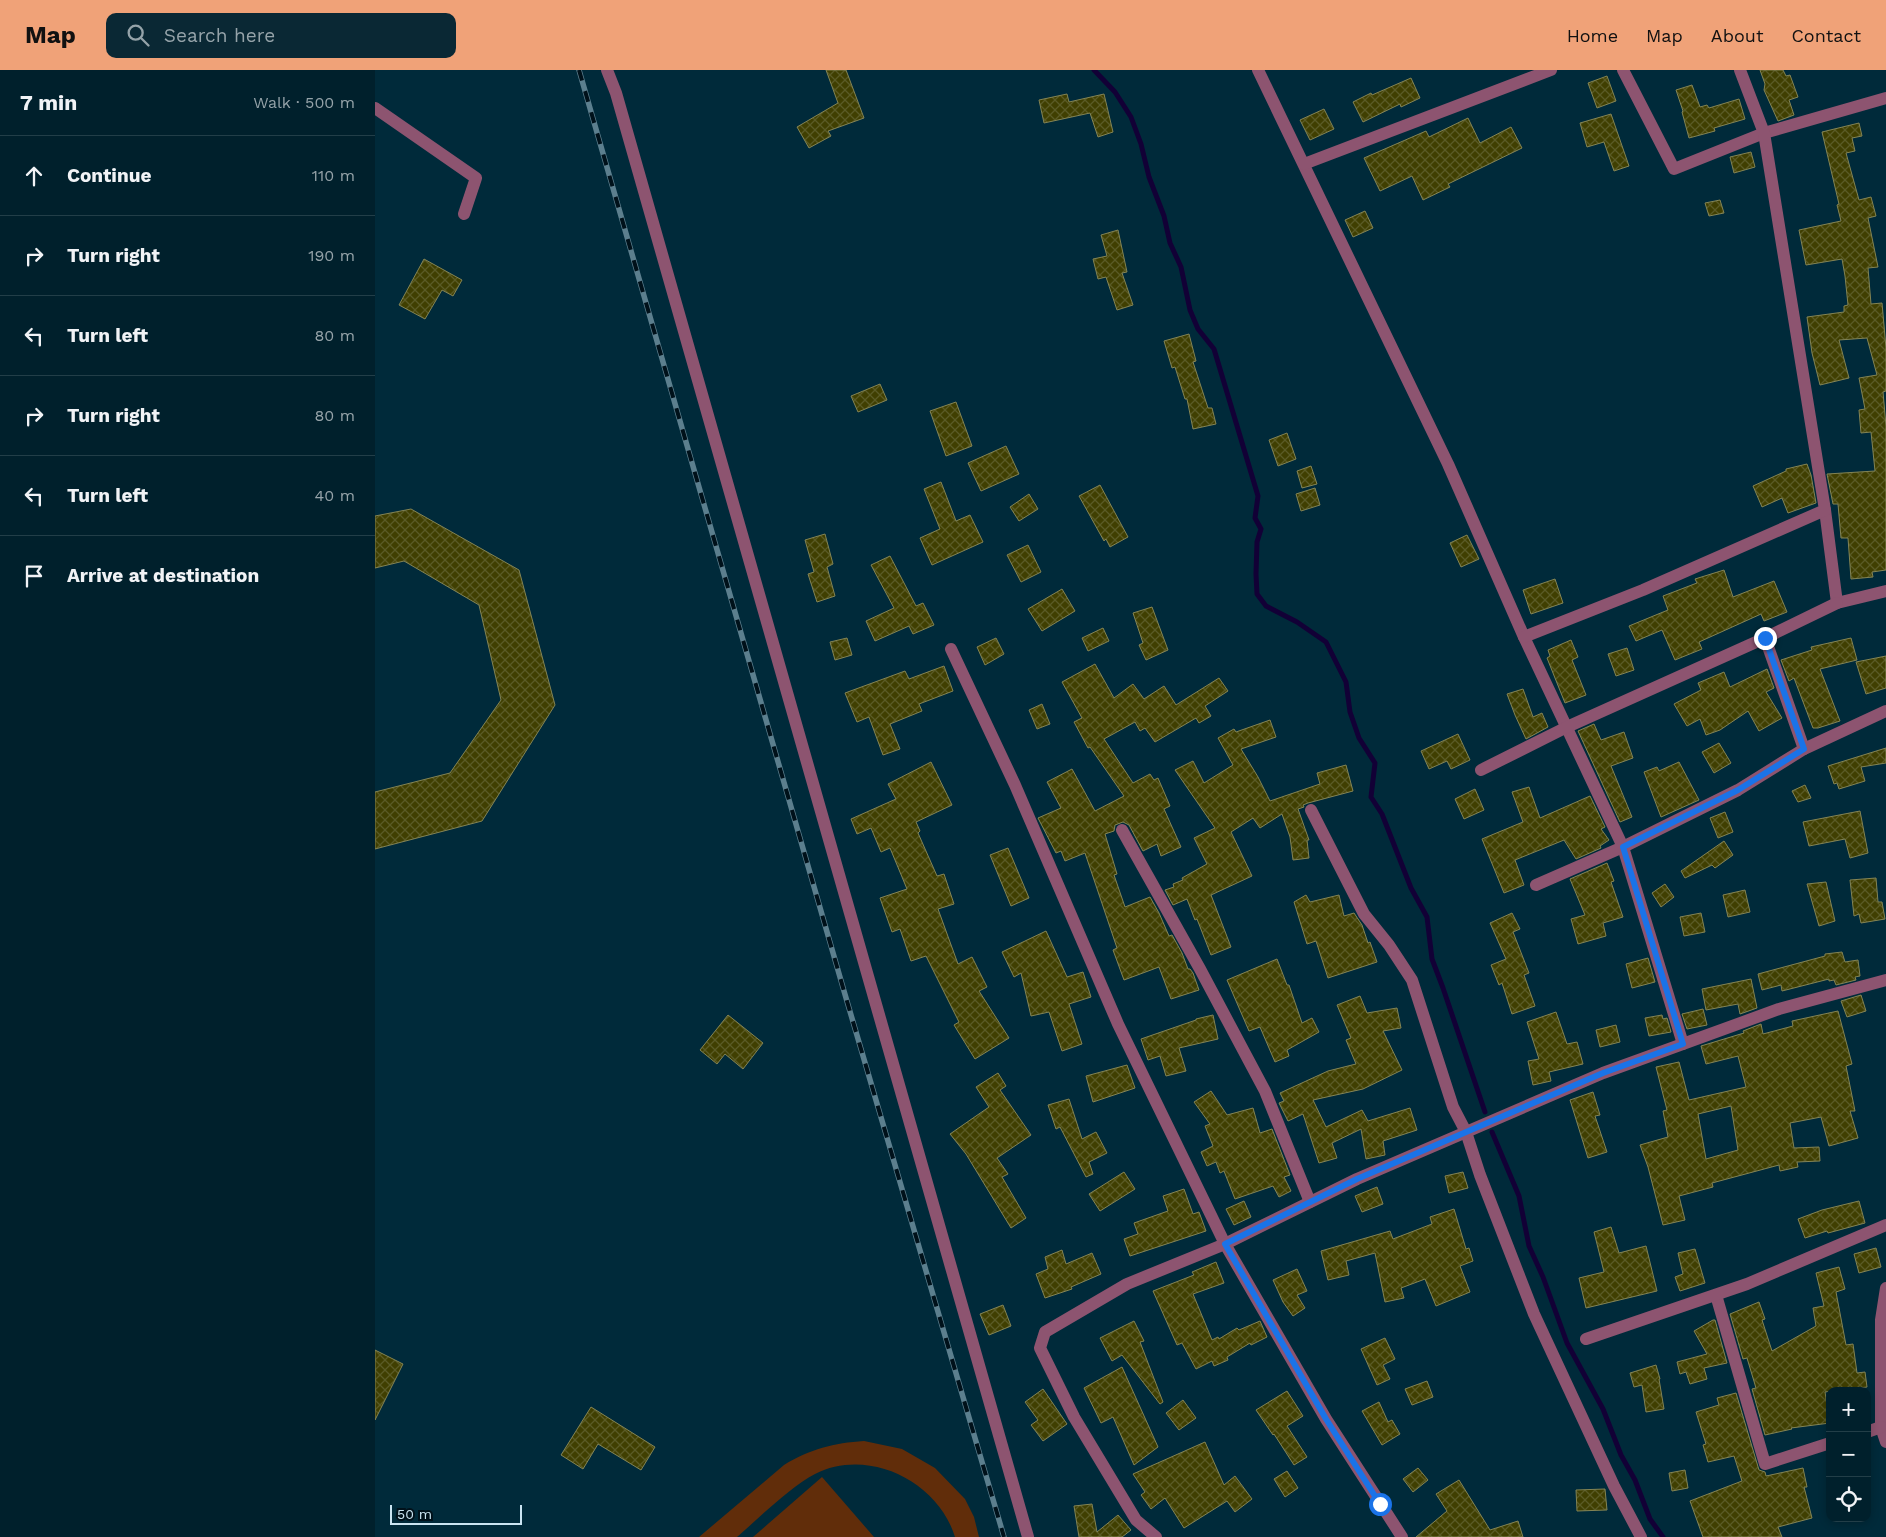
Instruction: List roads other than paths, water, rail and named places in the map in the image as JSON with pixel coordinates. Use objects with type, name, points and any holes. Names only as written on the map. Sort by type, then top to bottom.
[{"type":"street","points":[[607,70],[616,93],[1028,1537]]},
{"type":"street","points":[[1258,70],[1448,464],[1524,637],[1623,847],[1683,1044]]},
{"type":"street","points":[[1304,164],[1551,70]]},
{"type":"street","points":[[1623,70],[1674,169],[1764,134],[1886,98]]},
{"type":"street","points":[[1740,70],[1764,134],[1825,510],[1837,603]]},
{"type":"street","points":[[375,108],[476,178],[464,214]]},
{"type":"street","points":[[1524,637],[1643,590],[1825,510]]},
{"type":"street","points":[[1481,770],[1567,727],[1765,638],[1837,603],[1886,591]]},
{"type":"street","points":[[1765,638],[1804,749]]},
{"type":"street","points":[[951,649],[1015,785],[1118,1024],[1225,1244],[1326,1419],[1402,1537]]},
{"type":"street","points":[[1536,885],[1623,847],[1738,790],[1804,749],[1886,711]]},
{"type":"street","points":[[1311,810],[1364,914],[1389,945],[1412,980],[1453,1107],[1466,1132],[1480,1175],[1534,1314],[1614,1486],[1641,1537]]},
{"type":"street","points":[[1122,830],[1265,1092],[1310,1202]]},
{"type":"street","points":[[1157,1537],[1136,1520],[1074,1416],[1040,1348],[1045,1332],[1127,1284],[1225,1244],[1357,1179],[1603,1073],[1779,1009],[1886,980]]},
{"type":"street","points":[[1586,1339],[1747,1284],[1886,1225]]},
{"type":"street","points":[[1886,1288],[1881,1320],[1881,1427],[1886,1442]]},
{"type":"street","points":[[1716,1295],[1765,1464],[1826,1444]]},
{"type":"street","points":[[1871,1431],[1881,1427]]},
{"type":"waterway","points":[[1094,70],[1115,92],[1131,117],[1141,144],[1149,177],[1164,216],[1170,243],[1181,267],[1190,310],[1198,329],[1214,349],[1258,496],[1255,518],[1261,529],[1257,542],[1257,594],[1266,606],[1297,622],[1326,642],[1346,682],[1350,712],[1359,738],[1375,763],[1371,797],[1382,814],[1411,888],[1427,917],[1432,959],[1485,1112]]},
{"type":"waterway","points":[[1492,1132],[1519,1196],[1529,1246],[1543,1277],[1567,1343],[1603,1409],[1621,1455],[1635,1480],[1650,1519],[1663,1537]]},
{"type":"railway","points":[[579,70],[844,991],[1004,1537]]}]
